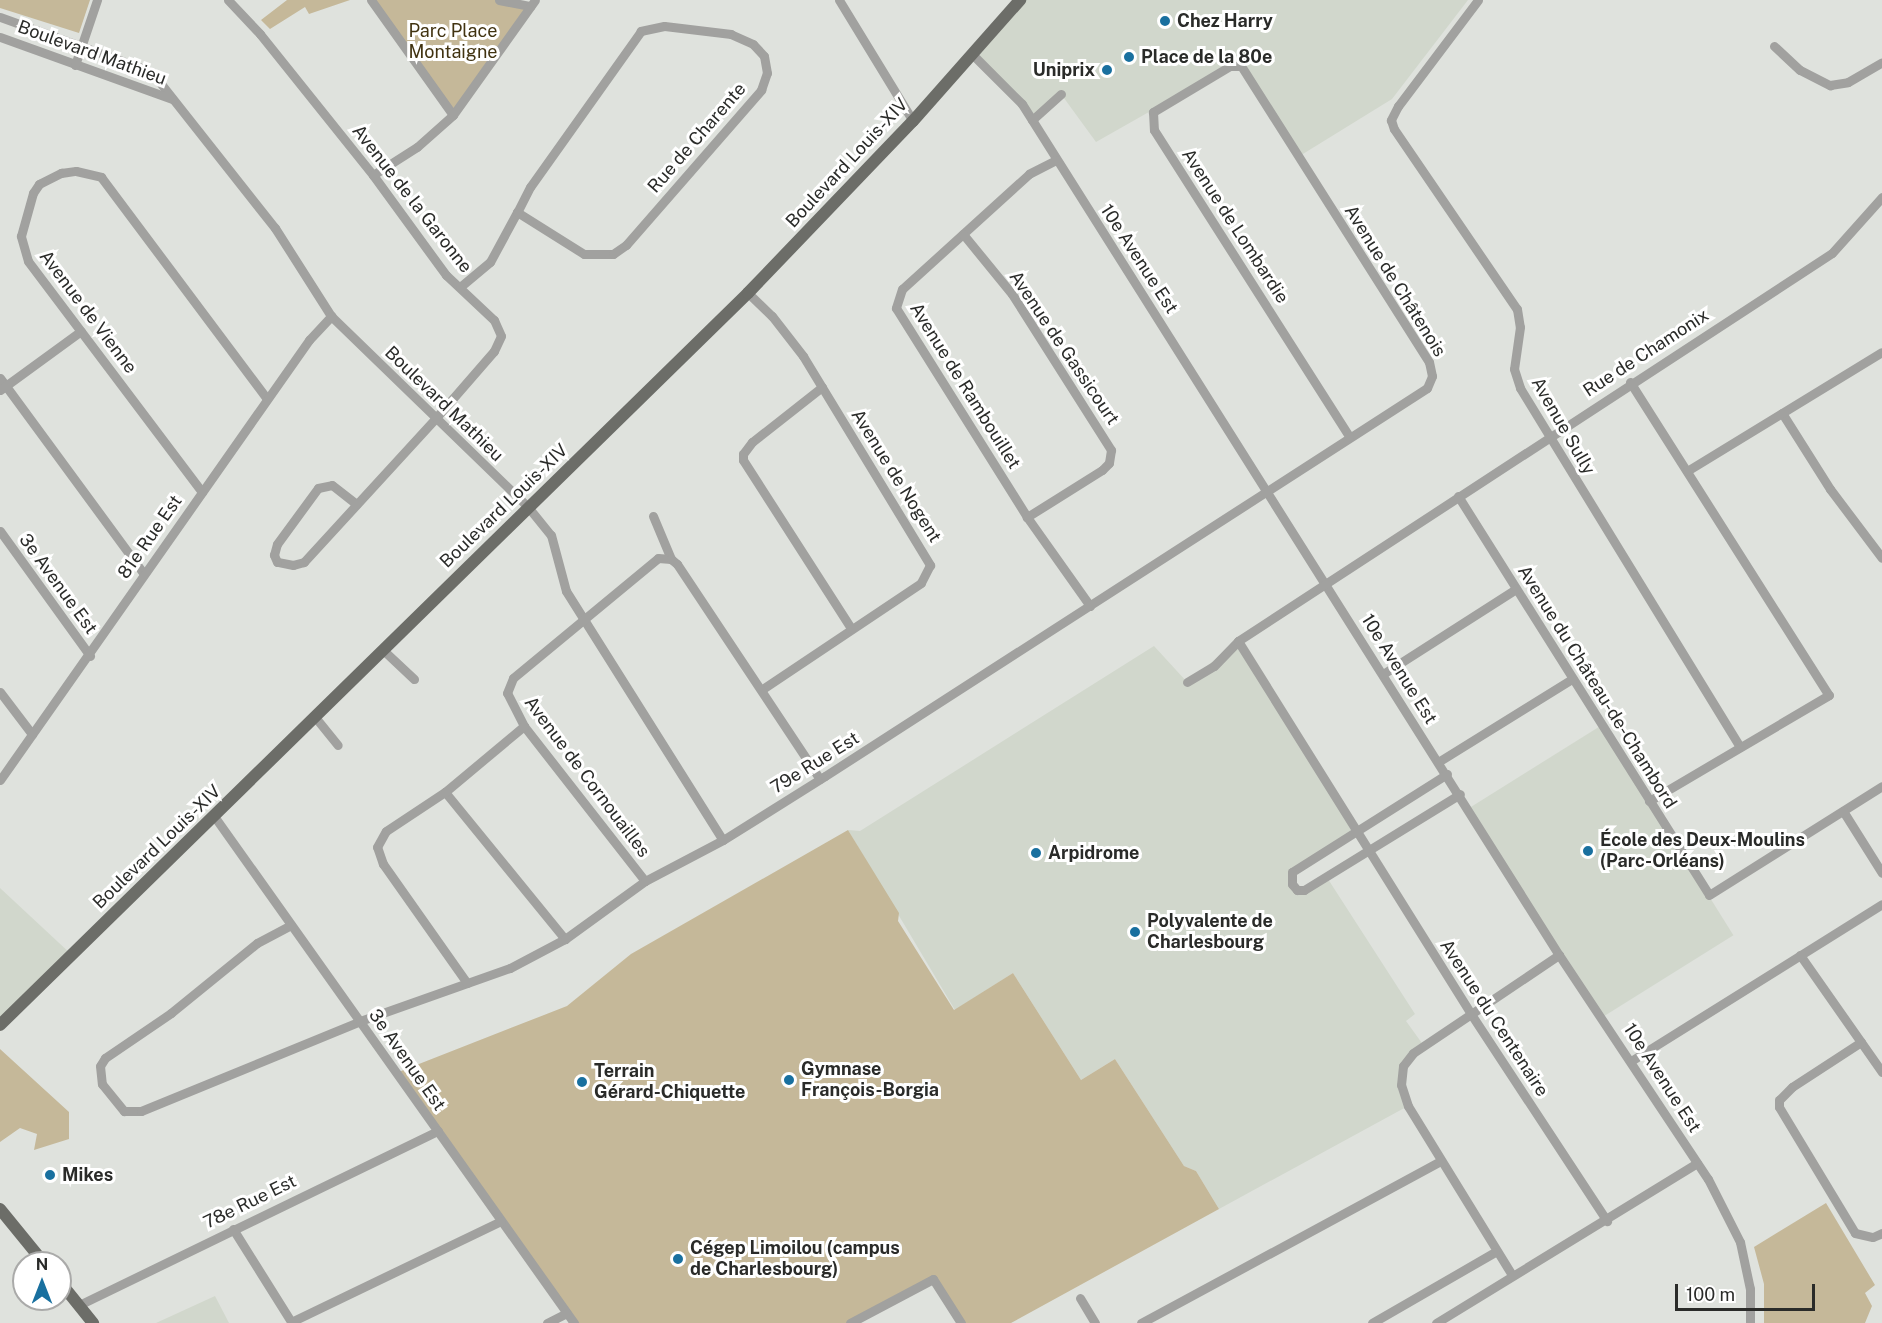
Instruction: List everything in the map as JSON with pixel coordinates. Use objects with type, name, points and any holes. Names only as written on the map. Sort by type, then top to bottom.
[{"type":"main road","name":"Boulevard Louis-XIV","points":[[0,1025],[748,293],[913,121],[1020,0]]},
{"type":"main road","points":[[0,1209],[34,1251]]},
{"type":"main road","points":[[72,1297],[93,1323]]},
{"type":"street","points":[[75,65],[97,0]]},
{"type":"street","name":"Avenue de la Garonne","points":[[228,0],[260,34],[373,176],[446,275],[494,320],[501,336],[499,343],[434,420]]},
{"type":"street","points":[[371,0],[453,115]]},
{"type":"street","points":[[499,0],[533,3]]},
{"type":"street","points":[[839,0],[913,121]]},
{"type":"street","name":"Avenue Sully","points":[[1478,0],[1391,120],[1517,309],[1516,379],[1548,437],[1740,747]]},
{"type":"street","points":[[373,176],[417,147],[453,115],[533,3]]},
{"type":"street","name":"Boulevard Mathieu","points":[[0,16],[140,67],[158,80],[275,228],[331,316],[434,420],[528,507],[551,535],[566,591],[723,840]]},
{"type":"street","name":"Rue de Charente","points":[[460,287],[490,262],[530,187],[641,31],[664,26],[730,34],[753,44],[764,56],[767,73],[761,90],[626,244],[613,254],[594,256],[573,250],[517,212]]},
{"type":"street","name":"Boulevard Mathieu","points":[[0,37],[172,99]]},
{"type":"street","points":[[1774,46],[1800,70],[1830,85],[1848,82],[1882,62]]},
{"type":"street","name":"10e Avenue Est","points":[[973,55],[998,77],[1032,120],[1460,794],[1559,956],[1631,1061],[1725,1208],[1740,1242],[1750,1288],[1750,1323]]},
{"type":"street","name":"Avenue de Châtenois","points":[[1237,66],[1240,66],[1431,370],[1427,388],[1266,488]]},
{"type":"street","name":"Avenue de Lombardie","points":[[1237,66],[1213,75],[1153,112],[1154,130],[1350,436]]},
{"type":"street","points":[[1032,120],[1061,94]]},
{"type":"street","name":"Avenue de Rambouillet","points":[[1056,160],[1029,174],[902,289],[896,308],[1027,517],[1090,606]]},
{"type":"street","name":"Avenue de Vienne","points":[[202,492],[28,261],[21,236],[33,193],[39,184],[61,173],[76,171],[92,173],[109,186],[267,399]]},
{"type":"street","name":"Rue de Chamonix","points":[[1187,682],[1214,666],[1238,641],[1327,585],[1630,382],[1832,253],[1882,197]]},
{"type":"street","name":"Avenue de Gassicourt","points":[[963,234],[1012,294],[1111,450],[1109,464],[1102,470],[1027,517]]},
{"type":"street","name":"Avenue de Nogent","points":[[748,293],[778,324],[822,387],[930,565],[921,584],[851,628],[761,690]]},
{"type":"street","name":"81e Rue Est","points":[[0,780],[90,656],[144,574],[309,340],[331,316]]},
{"type":"street","points":[[81,331],[2,385],[144,574]]},
{"type":"street","points":[[1687,471],[1882,352]]},
{"type":"street","points":[[1630,382],[1829,695],[1649,801]]},
{"type":"street","points":[[822,387],[752,442],[743,454],[743,460],[851,628]]},
{"type":"street","points":[[1782,413],[1830,489],[1882,558]]},
{"type":"street","points":[[357,504],[332,485],[318,488],[278,544],[274,555],[278,562],[293,565],[304,562],[434,420]]},
{"type":"street","name":"79e Rue Est","points":[[291,925],[257,943],[171,1013],[105,1058],[100,1075],[115,1103],[124,1111],[141,1111],[360,1022],[510,968],[565,939],[645,881],[723,840],[820,779],[1090,606],[1266,488]]},
{"type":"street","name":"Avenue du Château-de-Chambord","points":[[1458,496],[1709,895],[1843,811]]},
{"type":"street","points":[[653,516],[671,559],[820,779]]},
{"type":"street","name":"3e Avenue Est","points":[[0,531],[90,656]]},
{"type":"street","name":"Avenue de Cornouailles","points":[[645,881],[524,726],[512,708],[508,686],[583,618],[651,562],[658,558],[671,559]]},
{"type":"street","points":[[1383,674],[1516,589]]},
{"type":"street","name":"Avenue du Centenaire","points":[[1238,641],[1471,1014],[1607,1221]]},
{"type":"street","points":[[382,649],[414,679]]},
{"type":"street","points":[[1438,762],[1572,679]]},
{"type":"street","points":[[0,692],[32,734]]},
{"type":"street","points":[[315,717],[338,745]]},
{"type":"street","points":[[467,983],[377,855],[386,831],[445,792],[524,726]]},
{"type":"street","points":[[1447,774],[1292,872],[1292,884],[1297,890],[1304,890],[1460,794]]},
{"type":"street","points":[[1882,786],[1843,811],[1882,873]]},
{"type":"street","points":[[445,792],[565,939]]},
{"type":"street","name":"3e Avenue Est","points":[[214,816],[574,1323]]},
{"type":"street","points":[[1631,1061],[1882,904]]},
{"type":"street","points":[[1800,955],[1882,1072]]},
{"type":"street","points":[[1512,1275],[1495,1252],[1408,1106],[1401,1085],[1403,1066],[1413,1053],[1559,956]]},
{"type":"street","points":[[1861,1042],[1792,1087],[1779,1100],[1779,1107],[1855,1233],[1872,1237],[1882,1233]]},
{"type":"street","name":"78e Rue Est","points":[[78,1305],[438,1131]]},
{"type":"street","points":[[1141,1323],[1441,1161]]},
{"type":"street","points":[[1436,1323],[1512,1275],[1607,1221],[1696,1163]]},
{"type":"street","points":[[233,1229],[291,1323],[501,1221]]},
{"type":"street","points":[[1372,1323],[1495,1252]]},
{"type":"street","points":[[850,1323],[933,1279],[961,1323]]},
{"type":"street","points":[[1080,1298],[1095,1323]]},
{"type":"street","points":[[547,1323],[567,1313]]},
{"type":"street","points":[[1452,1314],[1457,1323]]},
{"type":"shaded area","points":[[1020,0],[1468,0],[1392,99],[1298,157],[1240,66],[1230,66],[1096,142],[1061,94],[1032,120],[973,55]]},
{"type":"shaded area","name":"Polyvalente de Charlesbourg","points":[[1238,641],[1356,830],[1292,872],[1297,890],[1326,876],[1415,1014],[1406,1021],[1424,1046],[1403,1066],[1408,1106],[1219,1209],[1196,1171],[1184,1166],[1115,1059],[1081,1080],[1013,973],[955,1010],[848,830],[860,831],[1154,646],[1187,682]]},
{"type":"shaded area","name":"École des Deux-Moulins (Parc-Orléans)","points":[[1602,725],[1733,935],[1600,1019],[1469,808]]},
{"type":"shaded area","points":[[0,888],[72,955],[0,1025]]},
{"type":"shaded area","points":[[215,1296],[229,1323],[156,1323]]},
{"type":"green space","points":[[0,0],[90,0],[79,33],[0,8]]},
{"type":"green space","points":[[287,0],[350,0],[309,14],[305,7],[270,29],[261,20]]},
{"type":"green space","name":"Parc Place Montaigne","points":[[371,0],[499,0],[530,6],[453,115]]},
{"type":"green space","points":[[848,830],[899,913],[898,921],[954,1010],[1013,973],[1081,1080],[1115,1059],[1184,1166],[1196,1171],[1219,1209],[1011,1323],[961,1323],[932,1279],[850,1323],[574,1323],[396,1073],[567,1006],[631,954]]},
{"type":"green space","points":[[0,1049],[69,1112],[69,1139],[34,1150],[37,1134],[20,1128],[0,1142]]},
{"type":"green space","points":[[1826,1203],[1875,1285],[1865,1293],[1872,1306],[1865,1323],[1764,1323],[1764,1284],[1754,1247]]},
{"type":"place","name":"Chez Harry","points":[[1165,21]]},
{"type":"place","name":"Place de la 80e","points":[[1129,57]]},
{"type":"place","name":"Uniprix","points":[[1107,70]]},
{"type":"place","name":"École des Deux-Moulins (Parc-Orléans)","points":[[1588,851]]},
{"type":"place","name":"Arpidrome","points":[[1036,853]]},
{"type":"place","name":"Polyvalente de Charlesbourg","points":[[1135,932]]},
{"type":"place","name":"Gymnase François-Borgia","points":[[789,1080]]},
{"type":"place","name":"Terrain Gérard-Chiquette","points":[[582,1082]]},
{"type":"place","name":"Mikes","points":[[50,1175]]},
{"type":"place","name":"Cégep Limoilou (campus de Charlesbourg)","points":[[678,1259]]}]
